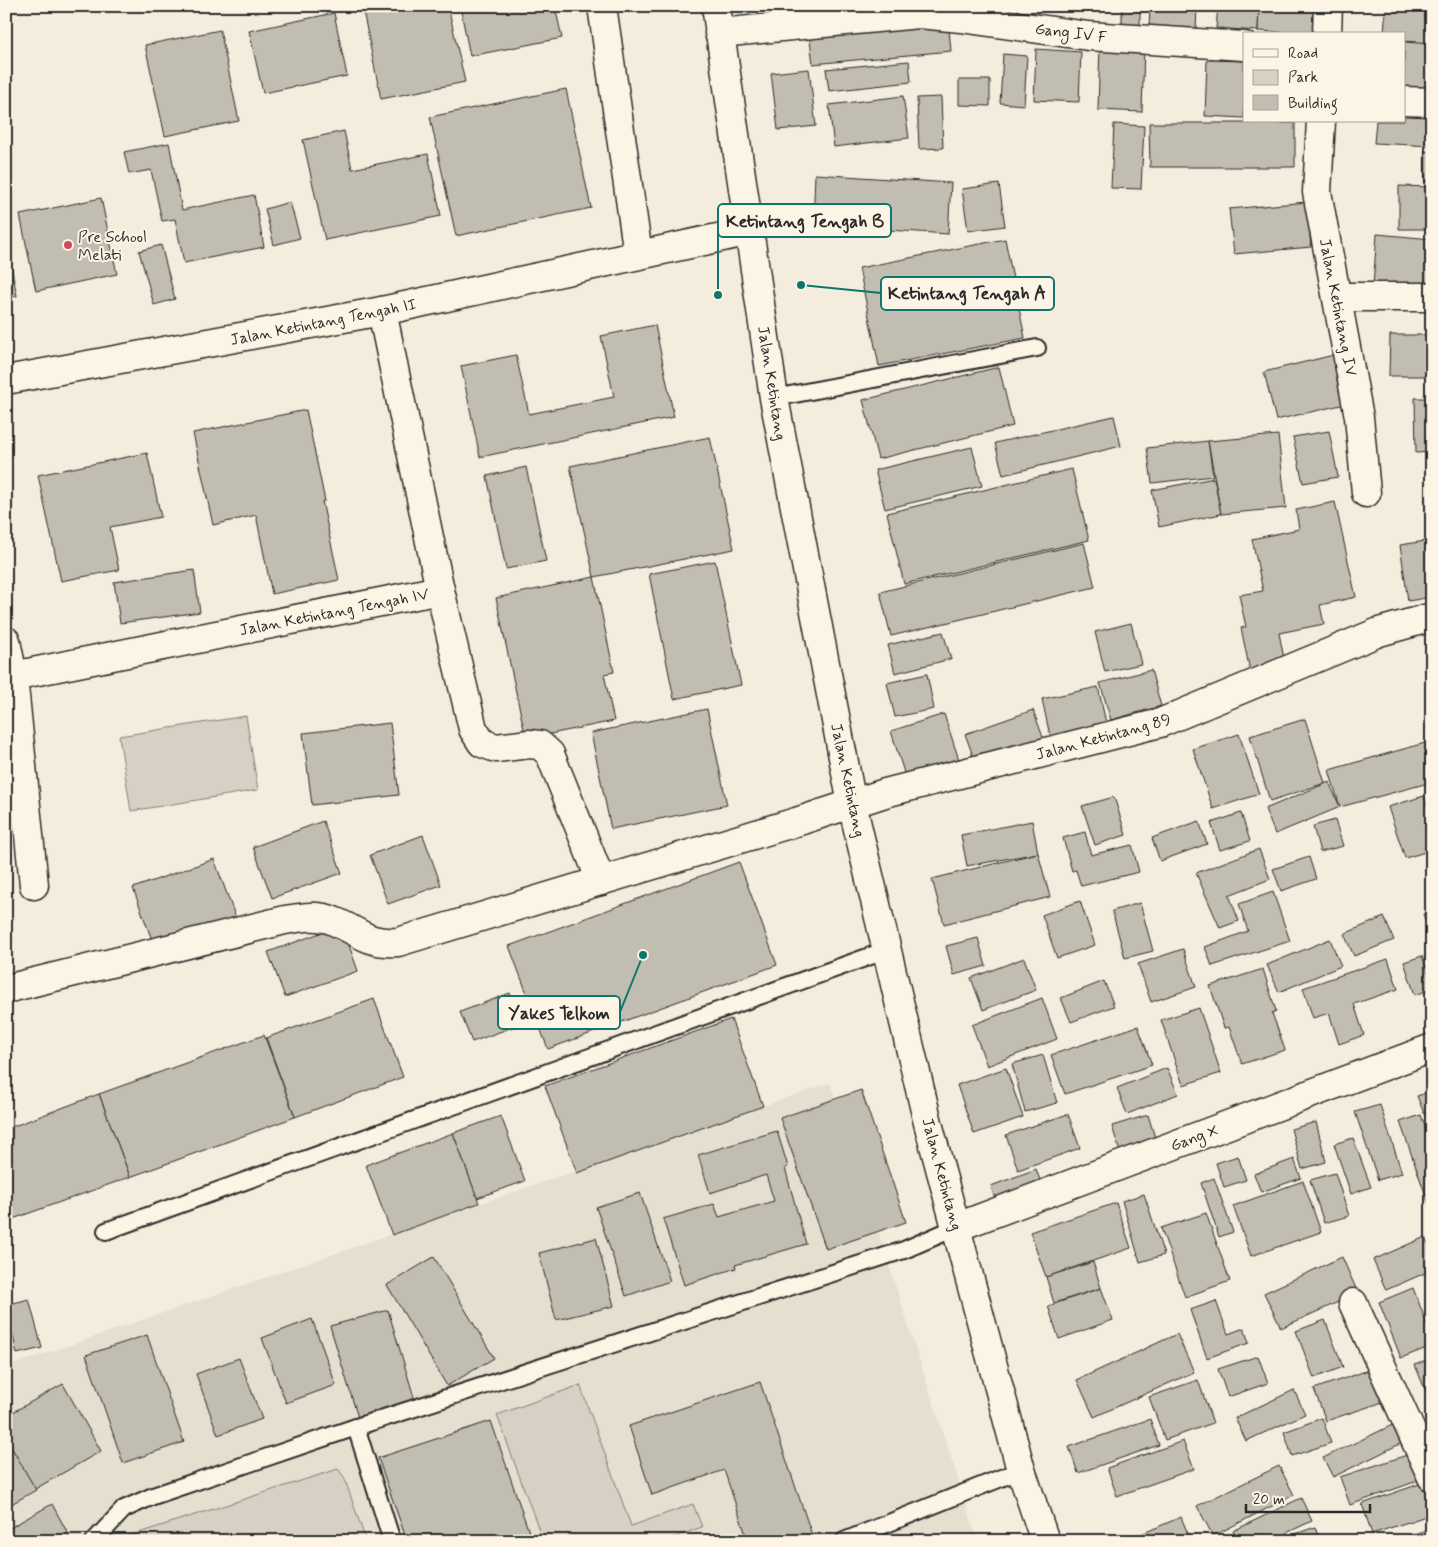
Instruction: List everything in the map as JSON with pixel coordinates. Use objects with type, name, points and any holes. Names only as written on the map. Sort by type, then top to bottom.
[{"type":"street","points":[[602,6],[638,254]]},
{"type":"street","name":"Jalan Ketintang","points":[[716,6],[774,398],[852,804],[928,1123],[1021,1470],[1045,1541]]},
{"type":"street","points":[[1327,32],[1328,6]]},
{"type":"street","name":"Gang IV F","points":[[719,33],[919,14],[1088,36],[1243,46]]},
{"type":"street","points":[[1406,101],[1432,102]]},
{"type":"street","name":"Jalan Ketintang IV","points":[[1321,122],[1317,192],[1359,417],[1366,493]]},
{"type":"street","name":"Jalan Ketintang Tengah II","points":[[6,380],[382,311],[750,230]]},
{"type":"street","points":[[1337,297],[1432,297]]},
{"type":"street","name":"Jalan Ketintang Tengah IV","points":[[13,676],[440,590],[382,311]]},
{"type":"street","points":[[440,590],[473,729],[482,743],[496,748],[528,744],[540,745],[550,754],[601,881]]},
{"type":"street","name":"Jalan Ketintang 89","points":[[6,989],[285,920],[312,916],[335,921],[362,937],[380,943],[398,942],[885,793],[1160,723],[1379,632],[1432,617]]},
{"type":"street","points":[[6,641],[13,676],[34,885]]},
{"type":"street","name":"Gang X","points":[[957,1227],[1432,1048]]},
{"type":"street","points":[[1353,1303],[1432,1477]]},
{"type":"lane","points":[[774,398],[1037,348]]},
{"type":"lane","points":[[106,1232],[887,950]]},
{"type":"lane","points":[[94,1541],[124,1509],[153,1496],[356,1427],[904,1250],[957,1227]]},
{"type":"lane","points":[[356,1427],[392,1541]]},
{"type":"lane","points":[[844,1541],[1021,1470]]},
{"type":"shaded area","points":[[830,1083],[978,1541],[6,1541],[6,1367]]},
{"type":"green space","points":[[246,716],[258,790],[131,811],[119,736]]},
{"type":"green space","points":[[580,1385],[631,1526],[693,1504],[702,1527],[664,1541],[543,1541],[497,1415]]},
{"type":"green space","points":[[338,1469],[344,1477],[366,1541],[122,1541],[123,1538]]},
{"type":"building","points":[[362,6],[448,6],[465,82],[381,99]]},
{"type":"building","points":[[460,6],[555,6],[562,38],[470,56]]},
{"type":"building","points":[[754,6],[798,6],[798,10],[754,11]]},
{"type":"building","points":[[978,6],[1018,6],[1018,15],[978,14]]},
{"type":"building","points":[[1122,6],[1140,6],[1140,31],[1122,30]]},
{"type":"building","points":[[1150,6],[1197,6],[1196,31],[1149,29]]},
{"type":"building","points":[[1218,6],[1259,6],[1258,31],[1216,28]]},
{"type":"building","points":[[1259,6],[1316,6],[1314,32],[1258,31]]},
{"type":"building","points":[[1386,6],[1432,6],[1432,43],[1406,41],[1406,32],[1384,32]]},
{"type":"building","points":[[334,13],[347,76],[263,93],[249,31]]},
{"type":"building","points":[[948,19],[951,51],[813,64],[809,32]]},
{"type":"building","points":[[220,30],[239,121],[165,136],[145,45]]},
{"type":"building","points":[[1406,42],[1432,44],[1432,95],[1406,93]]},
{"type":"building","points":[[1100,45],[1144,47],[1142,112],[1098,110]]},
{"type":"building","points":[[1036,49],[1081,52],[1079,102],[1034,100]]},
{"type":"building","points":[[1003,54],[1027,56],[1024,105],[1000,103]]},
{"type":"building","points":[[1207,60],[1243,61],[1243,118],[1205,116]]},
{"type":"building","points":[[909,61],[911,82],[829,91],[826,69]]},
{"type":"building","points":[[809,69],[816,126],[778,130],[771,73]]},
{"type":"building","points":[[959,80],[990,80],[990,106],[959,105]]},
{"type":"building","points":[[566,89],[591,208],[456,236],[430,117]]},
{"type":"building","points":[[903,96],[909,138],[834,147],[829,105]]},
{"type":"building","points":[[941,97],[943,148],[919,149],[917,98]]},
{"type":"building","points":[[1406,107],[1432,108],[1432,146],[1374,143],[1376,122],[1406,122]]},
{"type":"building","points":[[1149,123],[1295,123],[1295,167],[1150,167]]},
{"type":"building","points":[[1114,124],[1144,126],[1141,189],[1111,188]]},
{"type":"building","points":[[344,131],[352,169],[428,154],[441,216],[325,240],[303,140]]},
{"type":"building","points":[[169,143],[182,210],[254,195],[264,247],[184,263],[175,219],[162,221],[151,170],[129,174],[124,152]]},
{"type":"building","points":[[1425,151],[1432,152],[1432,182],[1425,182]]},
{"type":"building","points":[[815,174],[951,183],[948,234],[813,225]]},
{"type":"building","points":[[999,184],[1005,226],[968,231],[962,189]]},
{"type":"building","points":[[1399,186],[1432,187],[1432,229],[1399,229]]},
{"type":"building","name":"Pre School Melati","points":[[101,198],[117,274],[36,291],[20,215]]},
{"type":"building","points":[[290,202],[300,238],[274,245],[265,209]]},
{"type":"building","points":[[1307,202],[1311,247],[1234,254],[1229,209]]},
{"type":"building","points":[[1377,234],[1432,239],[1432,291],[1373,286]]},
{"type":"building","points":[[6,239],[17,296],[6,298]]},
{"type":"building","points":[[1005,239],[1025,338],[879,366],[859,268]]},
{"type":"building","points":[[161,245],[175,299],[154,305],[139,251]]},
{"type":"building","points":[[655,325],[674,417],[480,457],[461,366],[516,355],[529,414],[614,397],[601,336]]},
{"type":"building","points":[[1390,335],[1432,335],[1432,376],[1389,376]]},
{"type":"building","points":[[1342,353],[1354,402],[1276,420],[1264,372]]},
{"type":"building","points":[[999,367],[1013,426],[878,459],[863,400]]},
{"type":"building","points":[[1415,398],[1432,398],[1432,452],[1416,453]]},
{"type":"building","points":[[306,410],[325,501],[322,501],[339,580],[272,594],[256,515],[213,525],[193,433]]},
{"type":"building","points":[[1114,416],[1121,446],[1003,475],[995,443]]},
{"type":"building","points":[[1329,431],[1338,477],[1303,483],[1293,437]]},
{"type":"building","points":[[1278,435],[1286,508],[1221,514],[1208,441]]},
{"type":"building","points":[[710,437],[734,549],[594,577],[570,466]]},
{"type":"building","points":[[1208,441],[1213,476],[1152,483],[1147,448]]},
{"type":"building","points":[[972,447],[982,486],[885,509],[875,470]]},
{"type":"building","points":[[147,453],[161,517],[110,527],[119,570],[61,581],[38,475]]},
{"type":"building","points":[[526,467],[546,561],[506,569],[487,476]]},
{"type":"building","points":[[1072,469],[1089,540],[904,584],[887,513]]},
{"type":"building","points":[[1214,478],[1221,514],[1159,527],[1152,490]]},
{"type":"building","points":[[1335,502],[1356,597],[1320,605],[1324,624],[1279,633],[1286,669],[1251,676],[1241,628],[1246,627],[1239,595],[1263,591],[1252,539],[1299,529],[1296,510]]},
{"type":"building","points":[[1432,540],[1432,597],[1408,601],[1400,545]]},
{"type":"building","points":[[1084,543],[1095,587],[891,636],[880,592]]},
{"type":"building","points":[[715,561],[741,685],[674,699],[649,574]]},
{"type":"building","points":[[194,570],[200,612],[120,623],[114,582]]},
{"type":"building","points":[[594,577],[614,672],[604,674],[614,721],[526,739],[496,598]]},
{"type":"building","points":[[1131,623],[1141,664],[1105,672],[1095,632]]},
{"type":"building","points":[[943,632],[951,659],[895,673],[888,645]]},
{"type":"building","points":[[1432,664],[1432,697],[1424,666]]},
{"type":"building","points":[[1151,670],[1161,706],[1111,720],[1100,683]]},
{"type":"building","points":[[927,674],[934,709],[895,717],[887,683]]},
{"type":"building","points":[[1098,687],[1108,732],[1052,745],[1042,699]]},
{"type":"building","points":[[707,709],[727,805],[611,829],[591,733]]},
{"type":"building","points":[[1033,710],[1044,740],[976,764],[965,734]]},
{"type":"building","points":[[944,714],[960,763],[906,779],[891,731]]},
{"type":"building","points":[[1305,719],[1325,783],[1270,801],[1250,736]]},
{"type":"building","points":[[390,723],[399,795],[312,805],[303,733]]},
{"type":"building","points":[[1239,734],[1259,794],[1213,809],[1193,749]]},
{"type":"building","points":[[1432,741],[1432,782],[1340,807],[1329,770]]},
{"type":"building","points":[[1329,782],[1340,807],[1275,834],[1265,809]]},
{"type":"building","points":[[1424,796],[1432,821],[1432,850],[1405,858],[1388,807]]},
{"type":"building","points":[[1114,797],[1126,835],[1095,845],[1082,806]]},
{"type":"building","points":[[1241,813],[1250,841],[1220,850],[1211,823]]},
{"type":"building","points":[[1335,820],[1343,846],[1320,852],[1313,826]]},
{"type":"building","points":[[323,821],[342,873],[272,898],[253,847]]},
{"type":"building","points":[[1032,821],[1038,853],[967,866],[961,835]]},
{"type":"building","points":[[1199,821],[1207,844],[1160,861],[1152,838]]},
{"type":"building","points":[[1085,832],[1091,855],[1132,845],[1139,872],[1081,886],[1076,870],[1072,871],[1063,838]]},
{"type":"building","points":[[423,835],[441,885],[388,904],[370,855]]},
{"type":"building","points":[[1259,849],[1270,879],[1229,895],[1239,921],[1220,928],[1196,873]]},
{"type":"building","points":[[1038,853],[1050,897],[944,924],[932,879]]},
{"type":"building","points":[[1309,857],[1316,879],[1281,891],[1273,869]]},
{"type":"building","points":[[214,859],[237,921],[156,951],[133,888]]},
{"type":"building","points":[[739,862],[777,965],[548,1049],[509,946]]},
{"type":"building","points":[[1273,892],[1290,941],[1212,966],[1205,947],[1248,931],[1239,904]]},
{"type":"building","points":[[1080,901],[1095,945],[1057,958],[1042,915]]},
{"type":"building","points":[[1140,903],[1153,951],[1125,958],[1112,911]]},
{"type":"building","points":[[1432,911],[1432,940],[1423,914]]},
{"type":"building","points":[[1384,917],[1394,940],[1354,956],[1344,934]]},
{"type":"building","points":[[342,925],[358,971],[285,997],[268,952]]},
{"type":"building","points":[[978,938],[986,966],[954,975],[946,946]]},
{"type":"building","points":[[1330,939],[1341,966],[1279,992],[1267,965]]},
{"type":"building","points":[[1183,949],[1196,987],[1151,1002],[1138,964]]},
{"type":"building","points":[[1422,956],[1432,983],[1432,989],[1415,995],[1404,962]]},
{"type":"building","points":[[1024,958],[1036,990],[983,1010],[971,978]]},
{"type":"building","points":[[1388,959],[1398,989],[1354,1004],[1364,1035],[1339,1044],[1329,1013],[1313,1018],[1303,988]]},
{"type":"building","points":[[1263,969],[1276,1011],[1272,1013],[1285,1050],[1242,1064],[1229,1027],[1224,1028],[1210,986]]},
{"type":"building","points":[[1104,981],[1114,1006],[1071,1022],[1061,998]]},
{"type":"building","points":[[510,993],[521,1024],[472,1042],[460,1012]]},
{"type":"building","points":[[1042,998],[1057,1039],[987,1066],[972,1025]]},
{"type":"building","points":[[374,999],[403,1077],[295,1117],[266,1038]]},
{"type":"building","points":[[1199,1008],[1221,1073],[1183,1085],[1161,1020]]},
{"type":"building","points":[[731,1019],[763,1106],[577,1173],[545,1086]]},
{"type":"building","points":[[1138,1026],[1152,1065],[1065,1094],[1051,1055]]},
{"type":"building","points":[[264,1035],[295,1117],[130,1177],[99,1094]]},
{"type":"building","points":[[1043,1055],[1057,1103],[1025,1112],[1012,1064]]},
{"type":"building","points":[[1006,1068],[1023,1117],[974,1134],[957,1085]]},
{"type":"building","points":[[1167,1068],[1178,1094],[1127,1114],[1117,1088]]},
{"type":"building","points":[[861,1090],[906,1222],[826,1249],[780,1118]]},
{"type":"building","points":[[1432,1091],[1432,1133],[1417,1096]]},
{"type":"building","points":[[99,1094],[130,1177],[10,1220],[6,1210],[6,1129]]},
{"type":"building","points":[[1380,1105],[1402,1173],[1378,1180],[1355,1112]]},
{"type":"building","points":[[1068,1114],[1080,1148],[1018,1170],[1006,1135]]},
{"type":"building","points":[[1148,1115],[1156,1141],[1120,1152],[1112,1126]]},
{"type":"building","points":[[1421,1115],[1432,1145],[1432,1213],[1400,1122]]},
{"type":"building","points":[[501,1116],[525,1181],[477,1198],[453,1133]]},
{"type":"building","points":[[1316,1122],[1326,1162],[1302,1169],[1291,1129]]},
{"type":"building","points":[[777,1131],[788,1167],[785,1168],[806,1244],[735,1265],[736,1268],[684,1285],[663,1219],[714,1204],[719,1217],[774,1201],[766,1175],[710,1193],[698,1155]]},
{"type":"building","points":[[453,1133],[479,1203],[392,1235],[366,1165]]},
{"type":"building","points":[[1353,1138],[1371,1187],[1351,1194],[1334,1144]]},
{"type":"building","points":[[1238,1156],[1246,1180],[1224,1187],[1216,1163]]},
{"type":"building","points":[[1294,1159],[1301,1178],[1261,1192],[1254,1174]]},
{"type":"building","points":[[1036,1169],[1041,1183],[995,1199],[991,1186]]},
{"type":"building","points":[[1335,1173],[1349,1216],[1324,1223],[1310,1180]]},
{"type":"building","points":[[1214,1178],[1233,1232],[1219,1237],[1201,1183]]},
{"type":"building","points":[[1303,1181],[1321,1232],[1251,1256],[1233,1206]]},
{"type":"building","points":[[640,1193],[670,1281],[626,1296],[596,1207]]},
{"type":"building","points":[[1144,1194],[1164,1255],[1140,1262],[1122,1201]]},
{"type":"building","points":[[1116,1203],[1131,1248],[1046,1277],[1030,1232]]},
{"type":"building","points":[[1206,1213],[1230,1281],[1185,1297],[1161,1228]]},
{"type":"building","points":[[1425,1237],[1432,1253],[1432,1270],[1386,1290],[1373,1260]]},
{"type":"building","points":[[596,1238],[614,1306],[556,1320],[539,1253]]},
{"type":"building","points":[[434,1257],[494,1358],[447,1386],[387,1285]]},
{"type":"building","points":[[1342,1257],[1358,1293],[1281,1328],[1264,1293]]},
{"type":"building","points":[[1093,1262],[1101,1288],[1054,1303],[1046,1277]]},
{"type":"building","points":[[1432,1282],[1432,1294],[1427,1284]]},
{"type":"building","points":[[1101,1288],[1113,1320],[1059,1339],[1048,1306]]},
{"type":"building","points":[[1413,1288],[1432,1337],[1432,1346],[1401,1358],[1379,1302]]},
{"type":"building","points":[[29,1299],[42,1348],[17,1354],[6,1305]]},
{"type":"building","points":[[1216,1301],[1228,1334],[1244,1328],[1249,1343],[1207,1358],[1190,1310]]},
{"type":"building","points":[[388,1310],[416,1404],[359,1421],[330,1326]]},
{"type":"building","points":[[312,1319],[336,1385],[286,1403],[262,1338]]},
{"type":"building","points":[[1325,1320],[1343,1367],[1314,1378],[1296,1331]]},
{"type":"building","points":[[1177,1334],[1194,1372],[1094,1417],[1077,1380]]},
{"type":"building","points":[[147,1335],[184,1442],[123,1463],[86,1355]]},
{"type":"building","points":[[1258,1356],[1268,1383],[1228,1397],[1218,1369]]},
{"type":"building","points":[[239,1358],[262,1419],[218,1435],[196,1374]]},
{"type":"building","points":[[1432,1358],[1432,1398],[1429,1399],[1415,1365]]},
{"type":"building","points":[[1380,1366],[1392,1399],[1326,1421],[1314,1389]]},
{"type":"building","points":[[1198,1380],[1213,1423],[1165,1440],[1149,1397]]},
{"type":"building","points":[[760,1382],[814,1541],[748,1541],[724,1470],[652,1495],[629,1426]]},
{"type":"building","points":[[63,1384],[101,1451],[35,1489],[6,1438],[6,1416]]},
{"type":"building","points":[[1294,1390],[1305,1414],[1246,1441],[1235,1418]]},
{"type":"building","points":[[1322,1418],[1331,1443],[1292,1456],[1284,1432]]},
{"type":"building","points":[[1150,1419],[1159,1445],[1078,1473],[1069,1447]]},
{"type":"building","points":[[1403,1420],[1412,1438],[1333,1477],[1323,1458]]},
{"type":"building","points":[[491,1421],[532,1541],[407,1541],[378,1458]]},
{"type":"building","points":[[6,1438],[36,1490],[6,1507]]},
{"type":"building","points":[[1183,1441],[1194,1469],[1117,1496],[1107,1468]]},
{"type":"building","points":[[1410,1454],[1420,1480],[1350,1505],[1340,1477]]},
{"type":"building","points":[[1279,1466],[1294,1495],[1213,1536],[1197,1506]]},
{"type":"building","points":[[1428,1481],[1432,1491],[1432,1514],[1372,1534],[1362,1504]]},
{"type":"building","points":[[1301,1498],[1312,1521],[1269,1541],[1238,1541],[1233,1531]]},
{"type":"building","points":[[52,1504],[72,1541],[6,1541],[6,1530]]},
{"type":"building","points":[[1181,1517],[1191,1541],[1125,1541]]},
{"type":"building","points":[[1315,1527],[1320,1541],[1276,1541]]},
{"type":"building","points":[[1432,1528],[1432,1541],[1393,1541]]},
{"type":"place","name":"Pre School Melati","points":[[68,245]]},
{"type":"place","name":"Ketintang Tengah A","points":[[801,285]]},
{"type":"place","name":"Ketintang Tengah B","points":[[718,295]]},
{"type":"place","name":"Yakes Telkom","points":[[643,955]]}]
